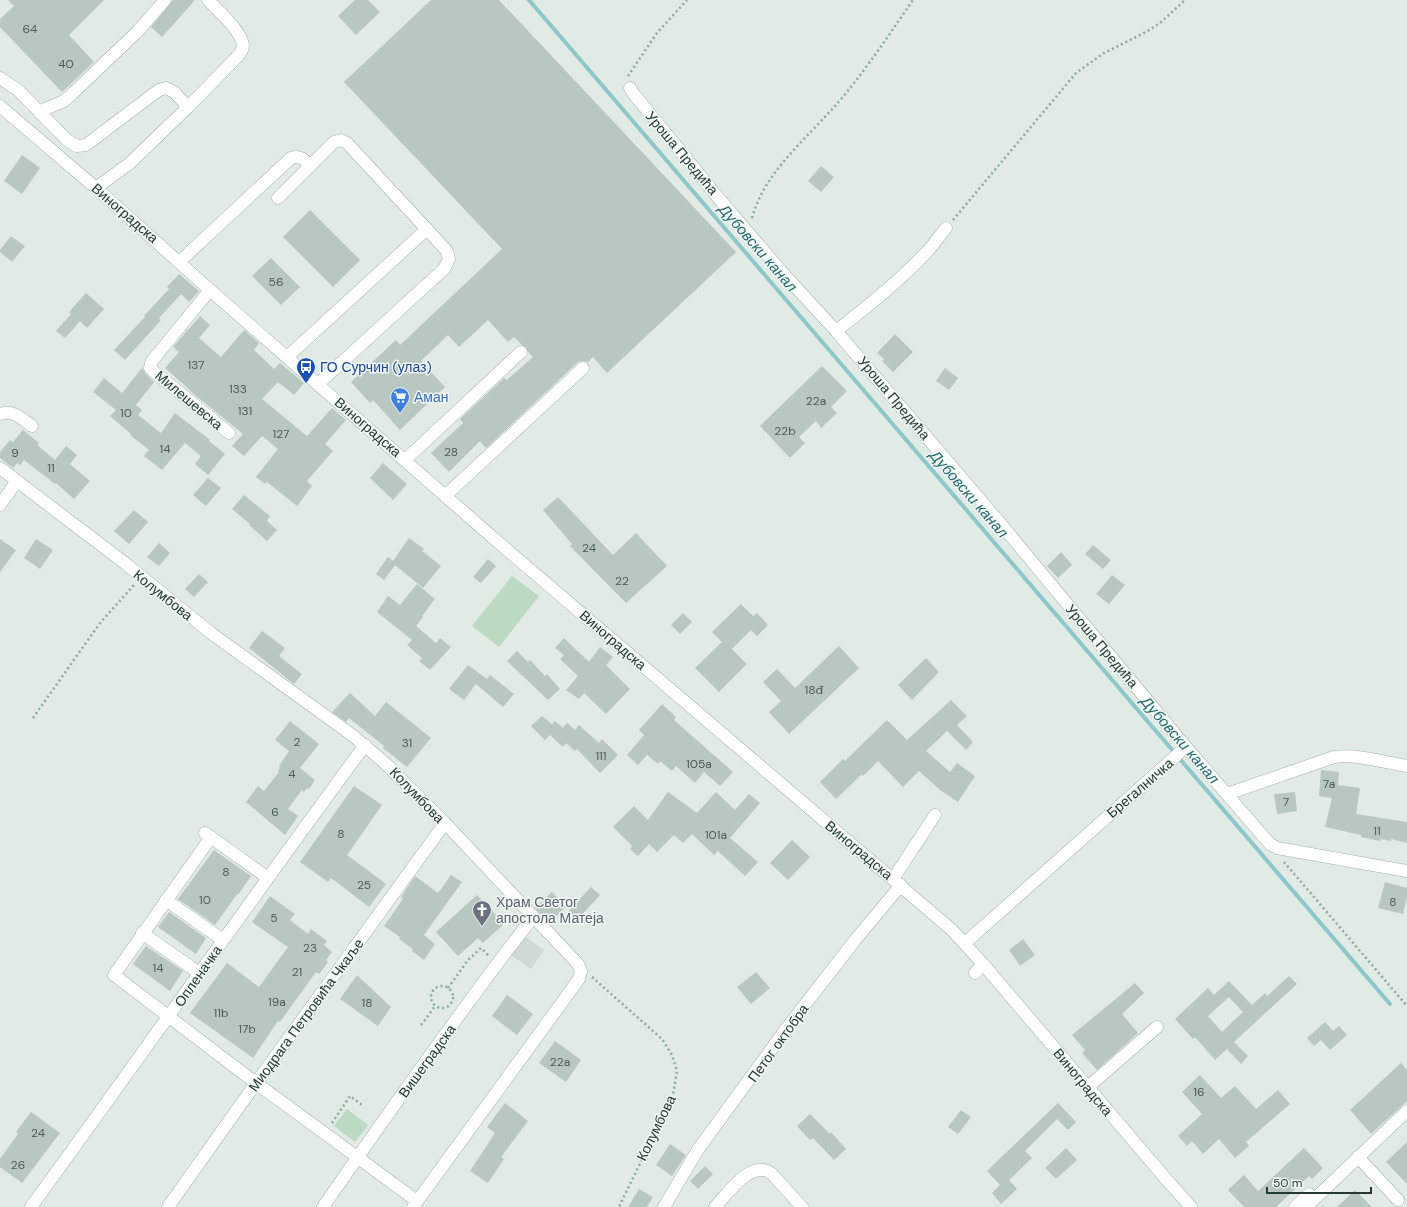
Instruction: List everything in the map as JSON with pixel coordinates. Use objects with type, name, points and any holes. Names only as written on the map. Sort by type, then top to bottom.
[{"type":"street","points":[[40,114],[45,109],[64,101],[138,31],[165,0]]},
{"type":"street","points":[[96,188],[130,163],[188,107],[242,51],[243,45],[234,28],[208,0]]},
{"type":"street","points":[[0,78],[19,91],[67,140],[77,146],[86,145],[159,90],[166,88],[174,92],[188,107]]},
{"type":"street","name":"Уроша Предића","points":[[630,88],[647,111],[781,271],[836,331],[1006,529],[1184,749]]},
{"type":"street","name":"Виноградска","points":[[0,106],[96,188],[210,290],[446,496],[952,930],[965,943],[979,968],[1088,1088],[1191,1207]]},
{"type":"street","points":[[278,198],[334,142],[341,140],[347,143],[427,229],[447,251],[450,259],[444,268],[318,384]]},
{"type":"street","points":[[179,262],[291,158],[297,156],[302,158],[310,166]]},
{"type":"street","points":[[836,331],[867,307],[905,274],[926,253],[946,228]]},
{"type":"street","points":[[287,357],[427,229]]},
{"type":"street","name":"Милешевска","points":[[210,290],[152,361],[150,368],[229,433]]},
{"type":"street","points":[[405,460],[521,352]]},
{"type":"street","points":[[446,496],[583,368]]},
{"type":"street","points":[[0,414],[5,412],[13,413],[32,426]]},
{"type":"street","name":"Колумбова","points":[[0,468],[211,633],[365,746],[385,763],[445,823],[574,960],[581,972]]},
{"type":"street","points":[[0,505],[18,481]]},
{"type":"street","name":"Опленачка","points":[[31,1207],[169,1017],[199,973],[365,746]]},
{"type":"street","name":"Брегалничка","points":[[965,943],[1184,749],[1227,794],[1274,847]]},
{"type":"street","points":[[1227,794],[1334,757],[1357,757],[1407,766]]},
{"type":"street","name":"Петог октобра","points":[[664,1207],[697,1151],[897,882],[935,815]]},
{"type":"street","name":"Миодрага Петровића Чкаље","points":[[168,1207],[445,823]]},
{"type":"street","points":[[268,878],[207,835],[166,900],[114,975],[357,1158],[415,1204],[579,979],[581,972]]},
{"type":"street","points":[[1274,847],[1407,871]]},
{"type":"street","points":[[166,900],[223,940]]},
{"type":"street","name":"Вишеградска","points":[[323,1207],[496,964],[533,917]]},
{"type":"street","points":[[142,933],[199,973]]},
{"type":"street","points":[[1088,1088],[1156,1027]]},
{"type":"street","points":[[1304,1207],[1407,1111]]},
{"type":"street","points":[[1358,1158],[1398,1200]]},
{"type":"street","points":[[715,1207],[743,1178],[753,1170],[760,1169],[767,1170],[772,1174],[802,1207]]},
{"type":"street","points":[[1304,1207],[1323,1181]]},
{"type":"path","points":[[630,88],[628,80],[631,71],[657,33],[687,0]]},
{"type":"path","points":[[749,232],[756,206],[764,188],[782,164],[851,86],[913,0]]},
{"type":"path","points":[[946,228],[1076,73],[1104,53],[1146,32],[1160,23],[1185,0]]},
{"type":"path","points":[[33,718],[100,623],[141,577]]},
{"type":"path","points":[[1274,847],[1281,858],[1407,1006]]},
{"type":"path","points":[[448,988],[468,960],[481,948],[496,964]]},
{"type":"path","name":"Колумбова","points":[[581,972],[595,980],[662,1039],[672,1055],[677,1071],[673,1095],[619,1207]]},
{"type":"path","points":[[445,986],[452,993],[453,1000],[449,1005],[442,1007],[436,1005],[432,999],[433,992],[438,987],[445,986]]},
{"type":"path","points":[[421,1025],[436,1005]]},
{"type":"path","points":[[324,1134],[350,1096],[362,1105]]},
{"type":"shaded area","points":[[524,936],[544,950],[531,969],[511,955]]},
{"type":"green space","points":[[512,576],[539,596],[499,647],[472,626]]},
{"type":"green space","points":[[347,1109],[368,1125],[355,1142],[334,1126]]},
{"type":"building","points":[[8,0],[104,0],[69,35],[94,62],[62,92],[0,27],[0,19],[14,6]]},
{"type":"building","points":[[173,0],[195,0],[162,37],[151,27]]},
{"type":"building","points":[[355,0],[368,0],[380,12],[356,35],[338,16]]},
{"type":"building","points":[[431,0],[499,0],[736,252],[607,373],[593,357],[588,362],[578,362],[486,448],[480,441],[449,472],[431,453],[463,423],[460,419],[504,378],[507,380],[533,357],[528,352],[526,347],[514,337],[508,342],[488,320],[459,347],[448,335],[421,361],[445,387],[400,430],[373,400],[370,403],[351,382],[396,340],[400,345],[502,249],[344,82]]},
{"type":"building","points":[[22,155],[40,168],[22,194],[4,181]]},
{"type":"building","points":[[821,166],[834,177],[821,192],[808,181]]},
{"type":"building","points":[[310,210],[360,260],[333,287],[283,237]]},
{"type":"building","points":[[11,236],[25,246],[12,262],[0,252]]},
{"type":"building","points":[[271,258],[300,287],[281,305],[252,276]]},
{"type":"building","points":[[179,274],[199,291],[189,302],[181,294],[159,318],[161,320],[125,360],[114,350],[169,289],[167,287]]},
{"type":"building","points":[[86,293],[104,309],[87,328],[80,321],[65,338],[56,331],[71,314],[69,312]]},
{"type":"building","points":[[200,316],[210,325],[199,338],[221,357],[244,330],[259,343],[254,350],[274,369],[280,363],[304,383],[294,395],[278,382],[262,399],[307,436],[332,408],[346,420],[325,444],[333,451],[307,481],[312,486],[297,506],[267,482],[265,484],[256,477],[278,449],[262,436],[244,456],[232,446],[243,434],[190,391],[165,368],[179,352],[173,347]]},
{"type":"building","points":[[895,334],[913,352],[893,372],[882,361],[884,359],[877,353]]},
{"type":"building","points":[[822,366],[847,391],[831,407],[837,413],[821,428],[816,421],[799,437],[805,443],[790,458],[760,426]]},
{"type":"building","points":[[142,368],[154,382],[136,405],[142,410],[138,415],[161,433],[175,413],[210,440],[209,441],[225,454],[208,475],[195,464],[201,456],[185,443],[162,470],[144,456],[149,450],[110,416],[116,410],[93,392],[104,378],[122,393]]},
{"type":"building","points":[[945,368],[958,378],[949,390],[936,381]]},
{"type":"building","points":[[23,430],[39,443],[37,445],[55,460],[66,446],[77,455],[70,464],[90,481],[74,499],[56,483],[55,484],[24,460],[20,465],[17,463],[13,468],[0,458],[0,452],[10,440],[13,442]]},
{"type":"building","points":[[383,463],[407,484],[393,500],[370,478]]},
{"type":"building","points":[[208,478],[221,488],[206,506],[193,495]]},
{"type":"building","points":[[244,495],[270,516],[267,521],[277,530],[267,541],[232,509]]},
{"type":"building","points":[[558,497],[613,555],[636,533],[667,566],[626,603],[570,546],[572,544],[543,510]]},
{"type":"building","points":[[134,510],[148,522],[129,544],[114,531]]},
{"type":"building","points":[[409,538],[424,549],[422,551],[441,566],[423,588],[395,565],[384,580],[376,574],[388,557],[393,561]]},
{"type":"building","points":[[0,539],[16,550],[0,572]]},
{"type":"building","points":[[36,539],[53,550],[40,569],[24,558]]},
{"type":"building","points":[[159,543],[170,553],[159,566],[147,557]]},
{"type":"building","points":[[1093,545],[1111,560],[1103,569],[1085,554]]},
{"type":"building","points":[[1061,552],[1072,565],[1058,578],[1047,566]]},
{"type":"building","points":[[488,559],[496,566],[481,583],[473,577]]},
{"type":"building","points":[[199,574],[208,582],[194,597],[185,589]]},
{"type":"building","points":[[1112,575],[1125,585],[1109,604],[1096,594]]},
{"type":"building","points":[[417,584],[435,599],[416,626],[436,643],[440,638],[451,647],[430,670],[419,661],[422,658],[407,645],[412,640],[377,612],[388,596],[400,605]]},
{"type":"building","points":[[741,604],[753,616],[757,613],[768,625],[757,636],[751,630],[732,649],[747,664],[719,692],[695,668],[722,642],[712,632]]},
{"type":"building","points":[[683,613],[692,622],[680,634],[671,625]]},
{"type":"building","points":[[262,631],[285,648],[279,656],[302,674],[294,684],[249,648]]},
{"type":"building","points":[[564,638],[589,662],[600,647],[613,657],[606,665],[630,689],[606,714],[584,693],[579,699],[566,690],[578,676],[560,659],[564,655],[555,648]]},
{"type":"building","points":[[839,646],[859,668],[789,734],[769,712],[781,701],[763,682],[777,669],[795,688]]},
{"type":"building","points":[[517,651],[528,662],[530,660],[545,676],[547,674],[560,689],[548,700],[507,661]]},
{"type":"building","points":[[926,658],[939,672],[912,700],[898,685]]},
{"type":"building","points":[[468,665],[487,679],[490,675],[514,694],[503,707],[476,684],[464,700],[449,689]]},
{"type":"building","points":[[350,693],[375,716],[386,702],[431,738],[407,767],[349,718],[346,722],[332,712]]},
{"type":"building","points":[[951,700],[967,716],[957,725],[973,742],[966,750],[947,731],[926,751],[950,772],[957,763],[975,776],[958,802],[940,790],[919,771],[903,787],[878,761],[836,799],[820,782],[843,759],[845,761],[887,720],[907,740]]},
{"type":"building","points":[[662,704],[676,717],[674,720],[733,772],[720,786],[704,772],[695,783],[676,766],[672,771],[660,761],[658,764],[647,755],[638,765],[627,755],[644,735],[639,730]]},
{"type":"building","points":[[542,716],[552,724],[555,721],[563,728],[567,723],[575,730],[579,725],[599,743],[602,739],[618,755],[600,773],[577,749],[575,751],[566,743],[563,747],[550,735],[545,740],[531,726]]},
{"type":"building","points":[[290,721],[319,744],[300,768],[315,780],[309,789],[307,788],[304,792],[302,790],[288,809],[298,816],[285,835],[246,802],[258,786],[264,791],[279,772],[279,766],[289,751],[275,740]]},
{"type":"building","points":[[1321,770],[1339,772],[1338,785],[1360,788],[1356,814],[1407,822],[1407,843],[1391,839],[1391,841],[1381,839],[1380,841],[1325,827],[1332,798],[1319,796]]},
{"type":"building","points":[[354,786],[382,805],[347,855],[386,884],[369,907],[331,878],[328,882],[300,862]]},
{"type":"building","points":[[668,792],[697,813],[716,792],[735,810],[749,794],[760,803],[730,838],[758,862],[745,876],[718,851],[714,855],[692,834],[683,843],[674,835],[657,852],[649,844],[638,856],[630,849],[632,846],[613,827],[634,806],[648,820]]},
{"type":"building","points":[[1295,792],[1297,811],[1277,814],[1274,794]]},
{"type":"building","points":[[792,840],[810,857],[788,880],[770,863]]},
{"type":"building","points":[[214,850],[251,876],[215,925],[178,899]]},
{"type":"building","points":[[451,875],[462,882],[424,935],[435,944],[424,960],[412,951],[413,949],[399,939],[400,937],[384,926],[403,899],[401,897],[415,876],[438,893]]},
{"type":"building","points":[[1385,882],[1407,888],[1407,896],[1403,914],[1378,908]]},
{"type":"building","points":[[591,887],[600,895],[577,920],[568,912]]},
{"type":"building","points":[[552,892],[566,907],[549,923],[535,908]]},
{"type":"building","name":"Храм Светог апостола Матеја","points":[[477,895],[504,924],[483,943],[478,938],[458,956],[436,932]]},
{"type":"building","points":[[270,896],[295,914],[290,920],[308,934],[311,929],[327,941],[324,945],[332,952],[326,960],[328,962],[319,974],[316,972],[280,1022],[278,1021],[253,1058],[190,1013],[227,963],[259,987],[288,947],[252,922]]},
{"type":"building","points":[[169,912],[206,938],[196,954],[158,927]]},
{"type":"building","points":[[1023,939],[1035,955],[1020,966],[1009,950]]},
{"type":"building","points":[[146,946],[183,971],[170,991],[133,964]]},
{"type":"building","points":[[756,972],[770,988],[751,1004],[737,987]]},
{"type":"building","points":[[357,975],[391,1007],[378,1026],[340,999]]},
{"type":"building","points":[[1289,976],[1297,984],[1234,1042],[1248,1056],[1241,1064],[1227,1049],[1215,1060],[1195,1037],[1193,1039],[1175,1019],[1208,988],[1214,995],[1229,981],[1252,1005],[1265,993],[1267,996]],"holes":[[[1229,997],[1243,1012],[1222,1032],[1208,1016]]]},
{"type":"building","points":[[1135,983],[1144,993],[1122,1014],[1138,1033],[1097,1070],[1082,1053],[1085,1050],[1072,1035]]},
{"type":"building","points":[[507,995],[533,1014],[517,1035],[492,1016]]},
{"type":"building","points":[[1325,1022],[1333,1031],[1339,1026],[1347,1035],[1330,1050],[1321,1040],[1314,1046],[1307,1038]]},
{"type":"building","points":[[555,1041],[581,1060],[566,1082],[539,1063]]},
{"type":"building","points":[[1401,1063],[1407,1070],[1407,1101],[1371,1134],[1350,1110]]},
{"type":"building","points":[[1200,1075],[1221,1098],[1235,1086],[1256,1109],[1278,1090],[1290,1104],[1246,1142],[1249,1146],[1235,1158],[1219,1139],[1203,1154],[1192,1141],[1187,1146],[1178,1136],[1202,1114],[1182,1092]]},
{"type":"building","points":[[505,1103],[528,1121],[501,1157],[504,1159],[488,1183],[470,1171],[495,1133],[487,1127]]},
{"type":"building","points":[[1058,1103],[1076,1122],[1068,1130],[1057,1119],[1025,1151],[1032,1158],[1009,1180],[1017,1189],[1001,1204],[992,1193],[1000,1185],[987,1171]]},
{"type":"building","points":[[961,1110],[971,1117],[958,1134],[948,1127]]},
{"type":"building","points":[[31,1112],[60,1133],[22,1183],[0,1167],[0,1159],[18,1134],[16,1132]]},
{"type":"building","points":[[810,1114],[830,1134],[831,1132],[846,1149],[834,1160],[813,1138],[810,1140],[797,1126]]},
{"type":"building","points":[[1407,1142],[1407,1184],[1386,1162]]},
{"type":"building","points":[[670,1144],[686,1155],[672,1176],[656,1165]]},
{"type":"building","points":[[1066,1148],[1077,1160],[1056,1179],[1045,1168]]},
{"type":"building","points":[[1304,1148],[1323,1168],[1312,1179],[1309,1176],[1276,1207],[1244,1207],[1228,1190],[1244,1175],[1258,1191]]},
{"type":"building","points":[[705,1166],[713,1174],[698,1189],[690,1181]]},
{"type":"building","points":[[639,1189],[653,1197],[647,1207],[628,1207]]},
{"type":"building","points":[[1355,1190],[1372,1207],[1337,1207]]},
{"type":"waterway","name":"Дубовски канал","points":[[529,0],[1390,1004]]},
{"type":"place","name":"ГО Сурчин (улаз)","points":[[306,384]]},
{"type":"place","name":"Аман","points":[[400,414]]},
{"type":"place","name":"Храм Светог апостола Матеја","points":[[482,927]]}]
